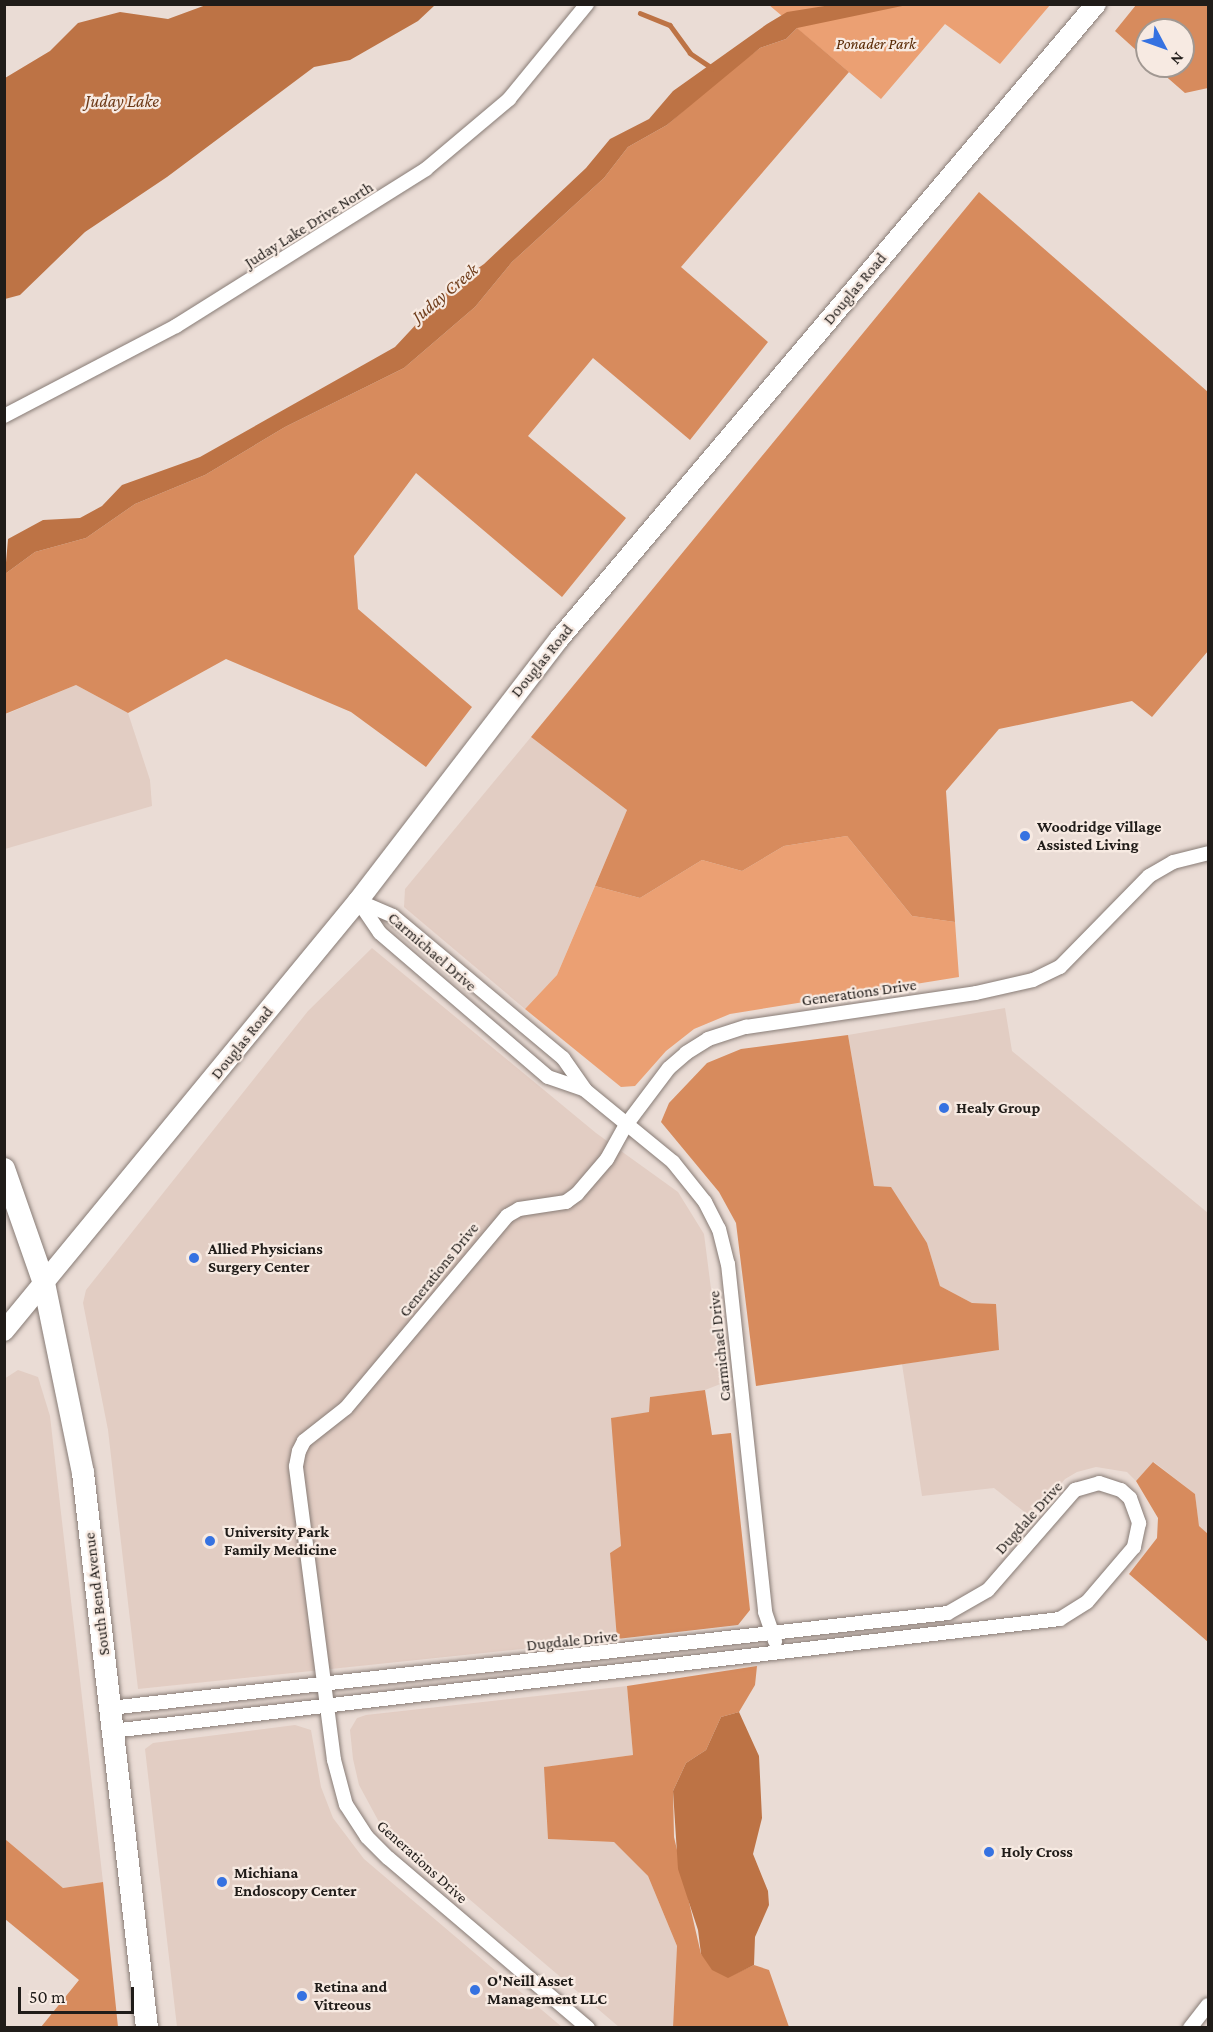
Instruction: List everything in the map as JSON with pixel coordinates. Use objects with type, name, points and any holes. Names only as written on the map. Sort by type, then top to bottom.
[{"type":"main road","name":"South Bend Avenue","points":[[4,1169],[44,1283],[83,1473],[147,2028]]},
{"type":"street","name":"Juday Lake Drive North","points":[[4,416],[177,326],[426,169],[502,107],[587,4]]},
{"type":"street","name":"Douglas Road","points":[[4,1331],[358,901],[559,639],[1096,4]]},
{"type":"street","name":"Generations Drive","points":[[588,2028],[367,1837],[339,1789],[296,1466],[299,1450],[304,1441],[346,1408],[507,1216],[519,1209],[566,1202],[577,1194],[607,1159],[626,1125],[669,1068],[708,1040],[746,1027],[976,993],[1033,980],[1060,967],[1149,876],[1173,862],[1209,853]]},
{"type":"street","name":"Carmichael Drive","points":[[358,901],[393,916],[563,1058],[585,1090],[689,1181],[719,1229],[728,1264],[765,1612],[780,1651]]},
{"type":"street","name":"Carmichael Drive","points":[[358,901],[380,933],[457,996],[548,1077],[585,1090]]},
{"type":"street","points":[[457,996],[470,980]]},
{"type":"street","name":"Dugdale Drive","points":[[110,1708],[773,1635],[957,1610],[988,1590],[1064,1499],[1086,1485],[1099,1484],[1121,1490],[1136,1510],[1139,1523],[1134,1547],[1087,1602],[1060,1619],[113,1731]]},
{"type":"street","points":[[1190,2028],[1209,2005]]},
{"type":"shaded area","points":[[1136,5],[1208,5],[1208,88],[1185,93],[1168,78],[1195,78],[1195,18],[1135,18],[1135,49],[1115,31]]},
{"type":"shaded area","points":[[797,28],[849,72],[681,267],[768,342],[690,440],[593,358],[528,436],[626,518],[562,597],[416,473],[354,556],[358,609],[472,707],[426,767],[351,712],[226,659],[128,713],[76,685],[5,714],[5,574],[35,552],[86,538],[135,504],[205,475],[285,427],[404,368],[475,307],[512,262],[604,178],[628,147],[667,125],[760,48],[786,39]]},
{"type":"shaded area","points":[[979,192],[1208,392],[1208,651],[1152,717],[1132,701],[999,729],[946,791],[955,922],[912,916],[847,836],[784,846],[742,871],[702,860],[640,898],[595,886],[627,810],[531,737]]},
{"type":"shaded area","points":[[76,685],[128,713],[150,780],[152,806],[5,849],[4,715]]},
{"type":"shaded area","points":[[531,737],[627,810],[557,975],[525,1009],[404,907],[405,889]]},
{"type":"shaded area","points":[[372,948],[596,1133],[678,1192],[704,1234],[723,1383],[705,1390],[650,1397],[650,1412],[612,1418],[621,1547],[610,1553],[617,1639],[138,1689],[108,1430],[83,1303],[86,1290],[308,1011]]},
{"type":"shaded area","points":[[1005,1008],[1012,1051],[1208,1213],[1208,1534],[1199,1527],[1195,1494],[1154,1462],[1136,1481],[1127,1472],[1096,1467],[1077,1472],[1065,1479],[1032,1518],[994,1488],[922,1496],[902,1364],[998,1350],[996,1304],[972,1303],[940,1286],[927,1243],[874,1186],[848,1035]]},
{"type":"shaded area","points":[[848,1035],[874,1186],[891,1187],[927,1243],[940,1286],[972,1303],[996,1304],[999,1350],[756,1386],[736,1223],[719,1192],[661,1122],[669,1103],[707,1063],[741,1049]]},
{"type":"shaded area","points":[[18,1370],[38,1377],[50,1416],[103,1882],[63,1888],[5,1839],[4,1379]]},
{"type":"shaded area","points":[[705,1390],[712,1435],[731,1433],[750,1610],[738,1625],[617,1639],[610,1553],[621,1546],[611,1418],[649,1412],[650,1397]]},
{"type":"shaded area","points":[[1153,1462],[1195,1494],[1199,1526],[1208,1534],[1208,1642],[1129,1574],[1157,1538],[1158,1518],[1136,1481]]},
{"type":"shaded area","points":[[757,1666],[755,1685],[739,1712],[721,1717],[706,1750],[686,1763],[673,1791],[674,1837],[701,1954],[728,1977],[754,1965],[769,1970],[789,2027],[673,2027],[677,1946],[648,1876],[614,1842],[548,1839],[544,1767],[633,1755],[627,1686]]},
{"type":"shaded area","points":[[627,1686],[633,1755],[545,1767],[549,1839],[614,1842],[648,1876],[677,1946],[673,2027],[619,2027],[379,1822],[359,1785],[353,1759],[350,1730],[357,1718],[366,1715]]},
{"type":"shaded area","points":[[295,1725],[311,1730],[321,1787],[333,1818],[364,1859],[562,2027],[177,2027],[145,1749],[153,1743]]},
{"type":"shaded area","points":[[5,1839],[63,1888],[103,1882],[118,2027],[41,2027],[79,1980],[5,1919]]},
{"type":"green space","name":"Ponader Park","points":[[769,5],[1050,5],[1000,64],[945,24],[881,99]]},
{"type":"green space","points":[[847,836],[912,916],[955,922],[959,977],[730,1014],[694,1029],[666,1051],[635,1086],[621,1087],[525,1009],[557,975],[595,886],[640,898],[702,860],[742,871],[784,846]]},
{"type":"water","points":[[837,4],[907,5],[797,28],[786,39],[760,48],[667,125],[628,147],[604,178],[512,262],[475,307],[404,368],[285,427],[205,475],[135,504],[86,538],[35,552],[5,574],[8,539],[43,520],[80,518],[102,506],[122,485],[200,457],[395,347],[450,288],[484,264],[586,168],[610,139],[649,119],[673,91],[787,12]]},
{"type":"water","name":"Juday Lake","points":[[206,5],[435,5],[418,21],[350,60],[314,67],[167,177],[85,232],[20,295],[5,299],[5,78],[50,51],[78,23],[120,12],[168,19]]},
{"type":"water","points":[[739,1712],[759,1756],[762,1818],[753,1854],[768,1891],[769,1905],[755,1937],[754,1965],[728,1978],[712,1970],[701,1954],[698,1930],[678,1869],[673,1791],[686,1763],[706,1750],[721,1717]]},
{"type":"waterway","points":[[640,13],[670,25],[690,53],[712,68]]},
{"type":"place","name":"Woodridge Village Assisted Living","points":[[1025,836]]},
{"type":"place","name":"Healy Group","points":[[944,1108]]},
{"type":"place","name":"Allied Physicians Surgery Center","points":[[194,1258]]},
{"type":"place","name":"University Park Family Medicine","points":[[210,1541]]},
{"type":"place","name":"Holy Cross","points":[[989,1852]]},
{"type":"place","name":"Michiana Endoscopy Center","points":[[222,1882]]},
{"type":"place","name":"O'Neill Asset Management LLC","points":[[475,1990]]},
{"type":"place","name":"Retina and Vitreous","points":[[302,1996]]},
{"type":"water label","name":"Juday Creek","points":[[445,293]]}]
